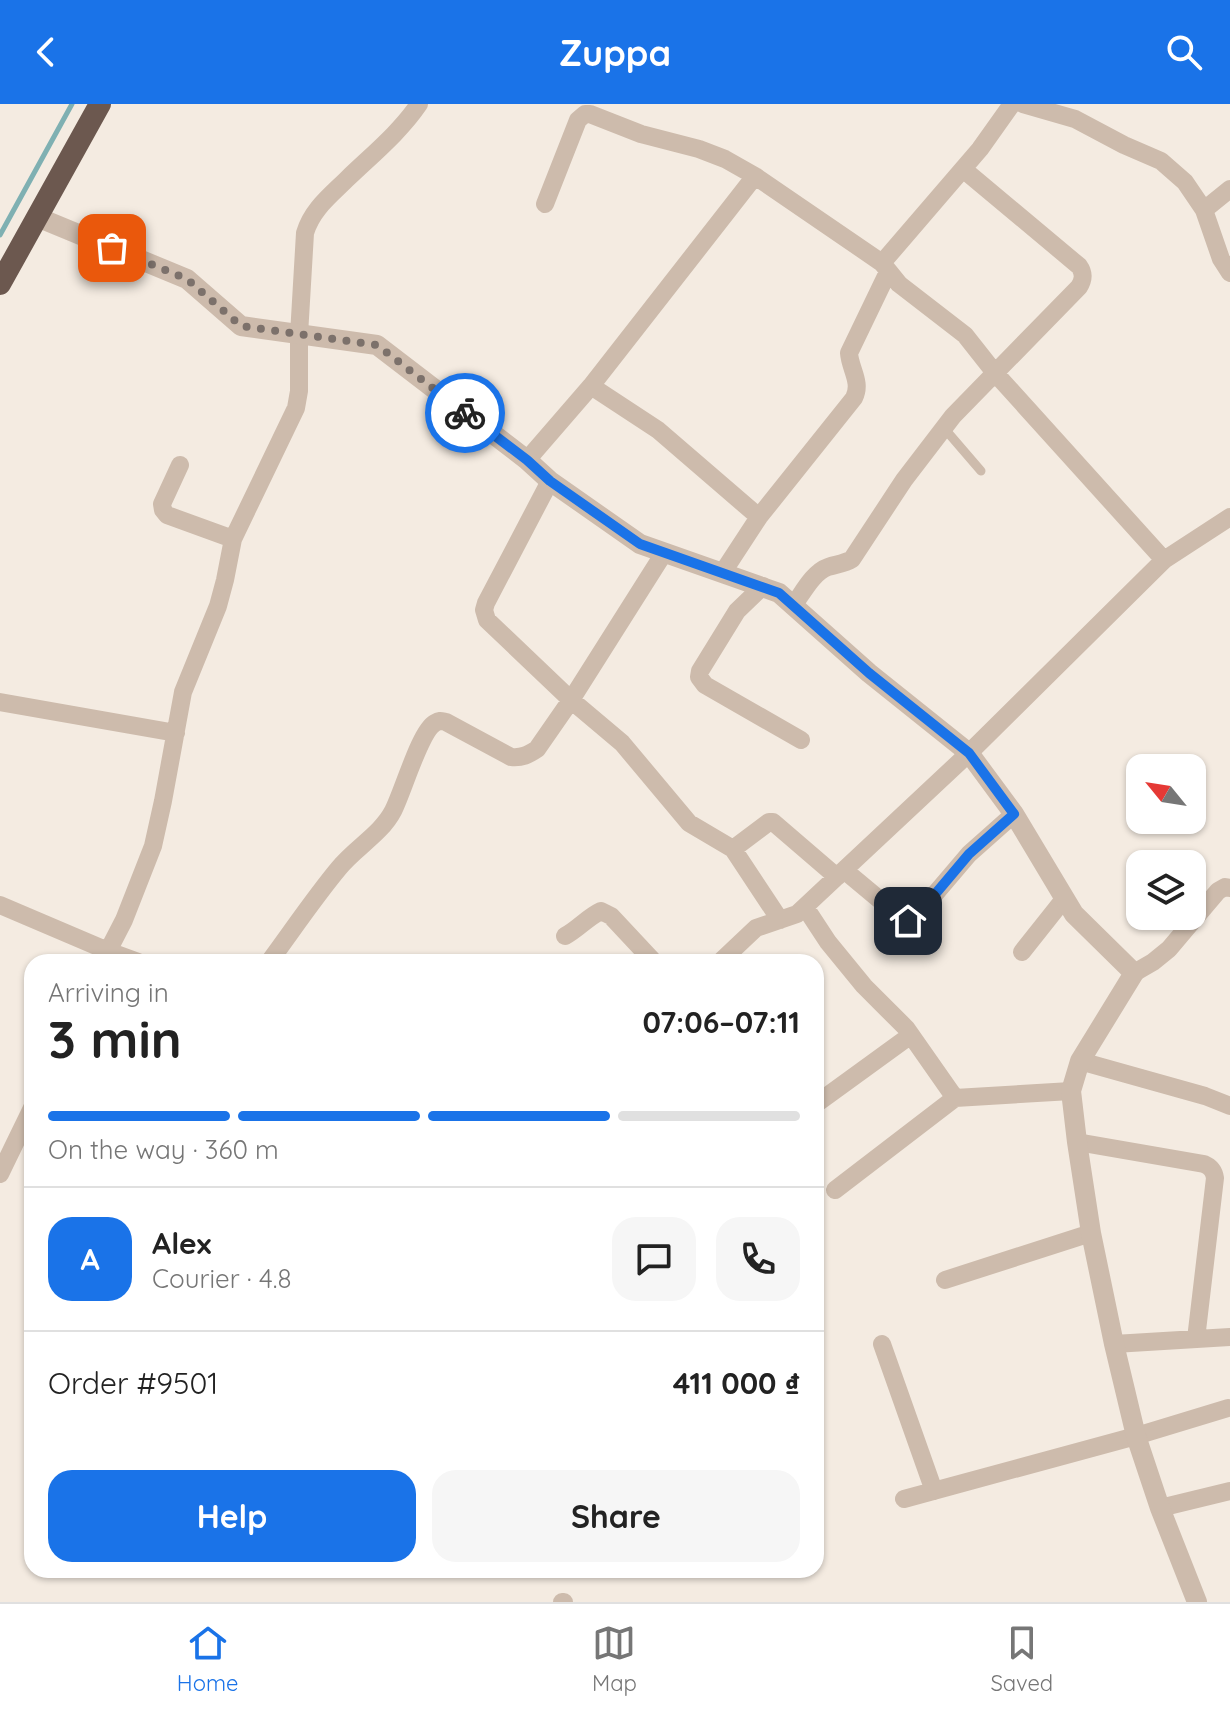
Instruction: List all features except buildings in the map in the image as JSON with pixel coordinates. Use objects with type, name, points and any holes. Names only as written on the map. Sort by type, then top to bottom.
[{"type":"highway","points":[[0,284],[100,104]]},
{"type":"street","points":[[107,954],[153,846],[183,692],[218,606],[233,539],[296,408],[308,223],[320,205],[407,121],[419,104]]},
{"type":"street","points":[[723,572],[759,517],[854,398],[858,387],[849,353],[885,267],[992,134],[1012,104]]},
{"type":"street","points":[[1023,104],[1077,112],[1124,145],[1161,161],[1185,182],[1204,210],[1221,259],[1230,273]]},
{"type":"street","points":[[545,204],[578,120],[585,114],[641,134],[713,153],[755,176],[885,267],[910,293],[965,335],[995,373],[1164,560]]},
{"type":"street","points":[[793,606],[819,572],[852,559],[904,480],[944,428],[977,390],[1079,287],[1083,275],[1079,266],[963,169]]},
{"type":"street","points":[[527,460],[591,386],[755,176]]},
{"type":"street","points":[[1204,210],[1230,189]]},
{"type":"street","points":[[37,217],[187,279],[241,326],[377,345],[550,481],[640,544],[779,593],[869,673],[969,753],[1014,814],[1074,914],[1134,973]]},
{"type":"street","points":[[591,386],[658,430],[759,517]]},
{"type":"street","points":[[180,465],[162,504],[163,510],[167,515],[233,539]]},
{"type":"street","points":[[550,481],[484,610],[487,620],[571,700],[622,743],[689,823],[733,849],[780,920]]},
{"type":"street","points":[[728,954],[756,928],[797,914],[969,753],[1164,560],[1230,517]]},
{"type":"street","points":[[275,954],[339,868],[391,815],[422,740],[433,724],[446,722],[511,757],[520,758],[537,749],[664,553]]},
{"type":"street","points":[[763,586],[737,611],[699,677],[705,685],[801,740]]},
{"type":"street","points":[[0,702],[176,733]]},
{"type":"street","points":[[733,849],[773,822],[904,920],[912,921],[969,854],[1014,814]]},
{"type":"street","points":[[1197,1602],[1136,1436],[1091,1233],[1071,1091],[1080,1061],[1134,973],[1162,956],[1218,891],[1230,888]]},
{"type":"street","points":[[1022,952],[1064,899]]},
{"type":"street","points":[[0,905],[102,954]]},
{"type":"street","points":[[805,907],[828,942],[864,986],[911,1035],[955,1098]]},
{"type":"street","points":[[565,936],[601,911],[611,916],[647,954]]},
{"type":"street","points":[[824,1098],[911,1035]]},
{"type":"street","points":[[1080,1061],[1230,1106]]},
{"type":"street","points":[[835,1190],[955,1098],[1071,1091]]},
{"type":"street","points":[[0,1174],[24,1124]]},
{"type":"street","points":[[1077,1142],[1204,1164],[1214,1173],[1196,1339]]},
{"type":"street","points":[[945,1280],[1091,1233]]},
{"type":"street","points":[[1114,1344],[1230,1337]]},
{"type":"street","points":[[882,1344],[934,1491]]},
{"type":"street","points":[[904,1499],[1228,1408]]},
{"type":"street","points":[[1160,1508],[1230,1491]]},
{"type":"lane","points":[[944,428],[981,471]]},
{"type":"waterway","points":[[0,235],[72,104]]},
{"type":"way so far","points":[[112,248],[187,279],[241,326],[377,345],[465,413]]},
{"type":"route","points":[[465,413],[550,481],[640,544],[779,593],[869,673],[969,753],[1014,814],[969,854],[915,918],[908,921]]}]
